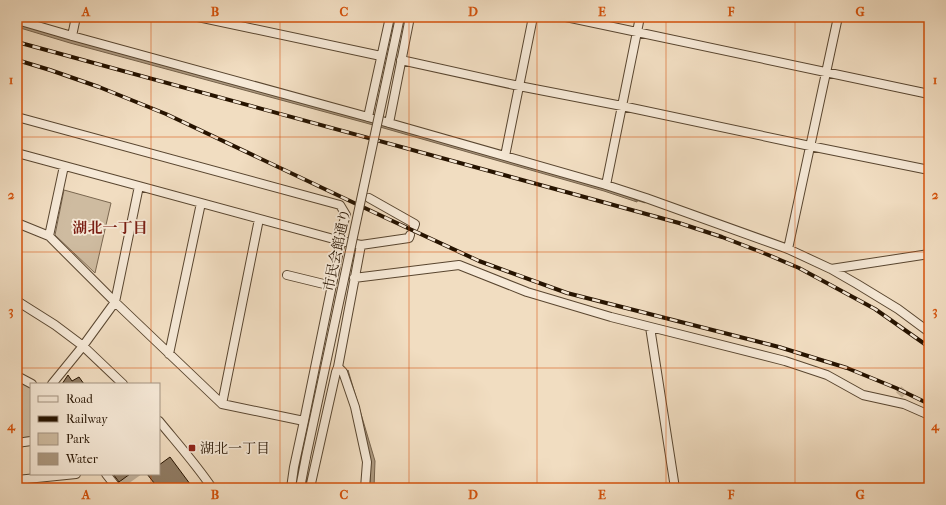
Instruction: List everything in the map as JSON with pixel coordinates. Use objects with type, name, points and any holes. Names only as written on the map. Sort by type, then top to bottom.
[{"type":"street","points":[[72,36],[76,17]]},
{"type":"street","points":[[198,17],[381,56]]},
{"type":"street","points":[[368,116],[390,17]]},
{"type":"street","name":"市民会館通り","points":[[300,488],[400,17]]},
{"type":"street","points":[[389,123],[410,17]]},
{"type":"street","points":[[505,156],[533,17]]},
{"type":"street","points":[[566,17],[929,94]]},
{"type":"street","points":[[606,185],[640,17]]},
{"type":"street","points":[[788,249],[838,17]]},
{"type":"street","points":[[17,20],[368,116],[606,185],[788,249],[831,269],[857,284],[898,309],[929,332]]},
{"type":"street","points":[[401,60],[519,86],[929,170]]},
{"type":"street","points":[[17,117],[340,205],[346,215],[294,467],[291,488]]},
{"type":"street","points":[[17,153],[340,241],[361,245],[409,238],[410,235]]},
{"type":"street","points":[[49,236],[64,166]]},
{"type":"street","points":[[53,383],[83,346],[115,302],[139,186]]},
{"type":"street","points":[[369,198],[415,224],[414,227]]},
{"type":"street","points":[[169,354],[200,203]]},
{"type":"street","points":[[222,404],[259,219]]},
{"type":"street","points":[[17,223],[49,236],[115,302],[222,404],[304,421]]},
{"type":"street","points":[[310,488],[338,367],[361,245]]},
{"type":"street","points":[[831,269],[929,254]]},
{"type":"street","points":[[354,278],[459,265],[527,292],[604,315],[785,361],[827,375],[863,395],[904,404],[929,415]]},
{"type":"street","points":[[287,275],[332,286]]},
{"type":"street","points":[[17,301],[55,325],[83,346],[122,383]]},
{"type":"street","points":[[650,327],[675,488]]},
{"type":"street","points":[[338,367],[343,372],[355,407],[367,462],[365,488]]},
{"type":"street","points":[[17,376],[30,383]]},
{"type":"street","points":[[160,422],[212,488]]},
{"type":"street","points":[[17,442],[30,441]]},
{"type":"street","points":[[17,480],[66,475]]},
{"type":"street","points":[[107,475],[117,488]]},
{"type":"green space","points":[[64,190],[111,203],[95,273],[55,235]]},
{"type":"green space","points":[[17,380],[30,386],[30,437],[17,438]]},
{"type":"water","points":[[17,23],[367,119],[638,198],[637,202],[604,191],[366,123],[70,43],[17,27]]},
{"type":"water","points":[[348,370],[375,461],[374,488],[370,488],[370,461],[345,374]]},
{"type":"building","points":[[68,375],[72,381],[79,377],[83,383],[63,383]]},
{"type":"building","points":[[170,457],[193,488],[158,488],[148,475],[160,475],[160,464]]},
{"type":"building","points":[[114,475],[129,475],[119,482]]},
{"type":"waterway","points":[[635,199],[645,202]]},
{"type":"tunnel","points":[[899,395],[906,387]]},
{"type":"railway","points":[[17,42],[679,223],[722,237],[799,268],[875,309],[929,347]]},
{"type":"railway","points":[[17,60],[99,87],[166,114],[479,261],[567,293],[779,347],[847,368],[896,388],[929,404]]},
{"type":"place","name":"湖北一丁目","points":[[192,448]]},
{"type":"district","name":"湖北一丁目","points":[[110,228]]}]
